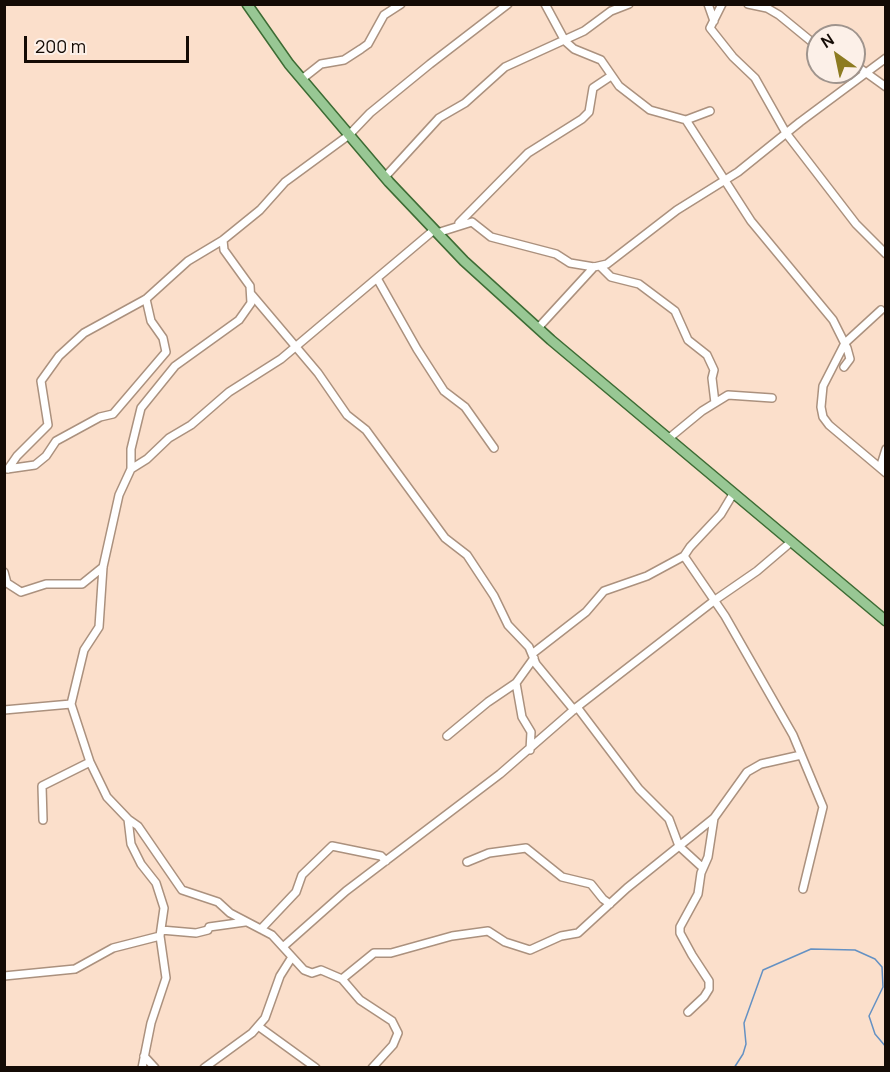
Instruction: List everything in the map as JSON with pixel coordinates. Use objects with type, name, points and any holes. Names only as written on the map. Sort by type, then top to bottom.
[{"type":"main road","points":[[247,4],[302,79],[385,177],[436,232],[538,328],[885,621]]},
{"type":"street","points":[[302,79],[321,64],[344,60],[368,44],[384,15],[401,4]]},
{"type":"street","points":[[6,470],[48,426],[41,381],[59,356],[84,333],[146,299],[188,261],[222,240],[260,210],[285,182],[349,135],[379,106],[508,4]]},
{"type":"street","points":[[545,4],[563,39],[574,49],[601,60],[618,86],[650,110],[686,120],[710,111]]},
{"type":"street","points":[[385,177],[439,118],[465,103],[505,67],[536,55],[563,39],[584,31],[611,11],[629,4]]},
{"type":"street","points":[[708,4],[714,21]]},
{"type":"street","points":[[722,4],[710,28],[733,57],[755,78],[786,133],[856,224],[885,254]]},
{"type":"street","points":[[748,4],[767,8],[806,37]]},
{"type":"street","points":[[885,58],[866,72],[885,87]]},
{"type":"street","points":[[458,225],[528,153],[582,119],[589,112],[593,88],[611,76]]},
{"type":"street","points":[[538,328],[597,267],[616,258],[677,210],[727,180],[850,84]]},
{"type":"street","points":[[686,120],[727,180],[751,221],[833,320],[845,343],[850,359],[844,367]]},
{"type":"street","points":[[131,469],[147,459],[169,438],[191,425],[229,392],[296,347],[436,232],[472,222],[491,237],[556,254],[570,263],[597,267],[611,277],[639,284],[675,311],[688,340],[707,355],[714,370],[712,378],[715,403]]},
{"type":"street","points":[[222,240],[221,246],[250,286],[251,303],[239,320],[175,366],[146,400],[137,417],[131,449],[131,469],[119,495],[103,567],[99,627],[84,650],[71,704],[90,762],[107,797],[138,826],[182,890],[218,902],[247,922],[280,940],[304,970],[312,973],[321,970],[342,979],[360,1000],[392,1020],[398,1034],[393,1045],[372,1068]]},
{"type":"street","points":[[378,280],[417,349],[444,390],[465,407],[494,448]]},
{"type":"street","points":[[252,295],[296,347],[347,415],[366,430],[445,538],[467,555],[494,596],[508,626],[639,789],[669,819],[679,846],[703,868]]},
{"type":"street","points":[[6,470],[35,465],[46,456],[56,441],[100,417],[113,414],[166,352],[163,338],[151,321],[146,299]]},
{"type":"street","points":[[881,310],[845,343],[823,386],[823,417],[829,425],[883,471]]},
{"type":"street","points":[[668,439],[728,395],[772,398]]},
{"type":"street","points":[[883,471],[885,449]]},
{"type":"street","points":[[447,736],[488,702],[516,683],[533,656],[586,612],[604,591],[647,576],[684,556],[721,514],[733,494]]},
{"type":"street","points":[[284,946],[346,891],[530,750],[575,709],[715,600],[757,571],[790,542]]},
{"type":"street","points":[[684,556],[715,600],[793,735],[823,807],[802,889]]},
{"type":"street","points":[[4,572],[7,583],[21,592],[45,584],[82,584],[103,567]]},
{"type":"street","points":[[516,683],[522,717],[531,732],[530,750]]},
{"type":"street","points":[[4,710],[71,704]]},
{"type":"street","points":[[342,979],[374,953],[391,953],[452,936],[488,931],[515,946],[535,949],[561,936],[578,933],[714,818],[744,776],[754,767],[801,755]]},
{"type":"street","points":[[43,820],[42,786],[90,762]]},
{"type":"street","points":[[688,1012],[709,989],[709,981],[680,933],[680,927],[698,894],[703,868],[708,857],[714,818]]},
{"type":"street","points":[[128,819],[131,844],[161,896],[164,908],[161,933],[166,978],[151,1023],[142,1068]]},
{"type":"street","points":[[261,929],[296,892],[302,875],[332,846],[381,856],[386,861]]},
{"type":"street","points":[[467,862],[489,853],[526,848],[562,877],[591,884],[610,904]]},
{"type":"street","points":[[4,976],[75,969],[113,948],[161,933],[196,933],[208,930],[210,927],[247,922]]},
{"type":"street","points":[[204,1068],[265,1018],[280,976],[292,957]]},
{"type":"street","points":[[258,1026],[316,1068]]},
{"type":"street","points":[[144,1056],[155,1068]]},
{"type":"waterway","points":[[734,1068],[746,1044],[744,1023],[763,970],[811,949],[855,950],[875,959],[882,967],[883,987],[869,1016],[875,1034],[886,1047]]}]
